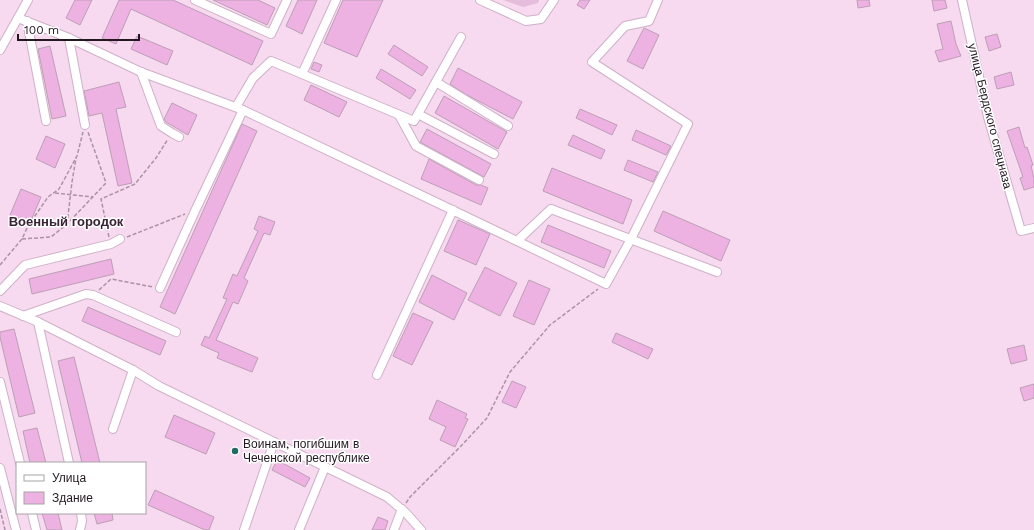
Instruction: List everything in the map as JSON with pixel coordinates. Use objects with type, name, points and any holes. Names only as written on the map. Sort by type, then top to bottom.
[{"type":"street","points":[[0,50],[28,0]]},
{"type":"street","points":[[195,0],[270,34],[287,0]]},
{"type":"street","points":[[302,74],[336,0]]},
{"type":"street","points":[[480,0],[526,21],[541,18],[554,0]]},
{"type":"street","points":[[18,18],[69,38],[141,72],[240,109],[606,284],[631,239],[688,124],[592,62],[625,26],[648,21],[658,0]]},
{"type":"street","name":"улица Бердского спецназа","points":[[962,0],[988,117],[1021,231],[1034,228]]},
{"type":"street","points":[[27,21],[46,121]]},
{"type":"street","points":[[160,288],[253,78],[271,61],[414,121],[461,36]]},
{"type":"street","points":[[69,38],[85,125]]},
{"type":"street","points":[[141,72],[161,126],[175,135]]},
{"type":"street","points":[[436,82],[508,126]]},
{"type":"street","points":[[418,114],[494,154]]},
{"type":"street","points":[[399,115],[416,146],[479,180]]},
{"type":"street","points":[[517,241],[551,208],[717,272]]},
{"type":"street","points":[[376,375],[452,210]]},
{"type":"street","points":[[0,291],[25,265],[111,244],[120,239]]},
{"type":"street","points":[[23,316],[86,294],[93,295],[176,332]]},
{"type":"street","points":[[0,306],[38,322],[133,370],[159,386],[387,497],[402,509],[421,530]]},
{"type":"street","points":[[38,322],[69,462]]},
{"type":"street","points":[[113,429],[133,370]]},
{"type":"street","points":[[0,382],[20,462]]},
{"type":"street","points":[[244,530],[274,442]]},
{"type":"street","points":[[299,530],[325,467]]},
{"type":"street","points":[[0,468],[16,530]]},
{"type":"street","points":[[394,530],[402,509]]},
{"type":"street","points":[[32,514],[36,530]]},
{"type":"street","points":[[80,530],[82,521],[81,514]]},
{"type":"path","points":[[67,224],[76,156],[85,125]]},
{"type":"path","points":[[22,239],[51,237],[67,224],[106,183],[85,125]]},
{"type":"path","points":[[111,244],[101,199],[135,184],[175,135]]},
{"type":"path","points":[[0,265],[22,239],[28,226],[48,197],[59,189],[76,156]]},
{"type":"path","points":[[54,192],[93,197]]},
{"type":"path","points":[[120,239],[195,211]]},
{"type":"path","points":[[93,295],[111,279],[160,288]]},
{"type":"path","points":[[402,509],[410,497],[487,418],[510,372],[550,325],[606,284]]},
{"type":"path","points":[[0,509],[5,530]]},
{"type":"shaded area","points":[[503,0],[539,0],[538,3],[523,7]]},
{"type":"building","points":[[75,0],[92,0],[80,25],[66,18]]},
{"type":"building","points":[[119,0],[173,0],[263,41],[252,65],[131,9],[116,44],[102,38]]},
{"type":"building","points":[[213,0],[258,0],[275,8],[267,25]]},
{"type":"building","points":[[298,0],[317,0],[302,34],[286,26]]},
{"type":"building","points":[[343,0],[383,0],[357,57],[324,43]]},
{"type":"building","points":[[580,0],[590,0],[584,9],[577,5]]},
{"type":"building","points":[[857,0],[869,0],[870,6],[858,8]]},
{"type":"building","points":[[932,0],[945,0],[947,8],[934,11]]},
{"type":"building","points":[[951,21],[956,44],[961,56],[939,62],[935,51],[943,49],[937,24]]},
{"type":"building","points":[[644,28],[659,35],[643,69],[627,61]]},
{"type":"building","points":[[997,34],[1001,47],[989,51],[985,37]]},
{"type":"building","points":[[137,36],[173,51],[167,65],[131,49]]},
{"type":"building","points":[[394,45],[428,67],[422,76],[388,54]]},
{"type":"building","points":[[50,46],[66,116],[52,119],[38,49]]},
{"type":"building","points":[[314,62],[322,65],[319,72],[311,69]]},
{"type":"building","points":[[458,68],[522,102],[513,119],[465,94],[450,84]]},
{"type":"building","points":[[381,69],[416,90],[410,99],[376,78]]},
{"type":"building","points":[[1011,72],[1014,85],[997,89],[994,77]]},
{"type":"building","points":[[119,82],[126,107],[116,109],[132,183],[118,186],[102,113],[89,116],[84,91]]},
{"type":"building","points":[[311,85],[347,102],[339,117],[304,100]]},
{"type":"building","points":[[444,96],[507,132],[498,149],[435,113]]},
{"type":"building","points":[[172,103],[197,115],[188,135],[166,122],[164,119]]},
{"type":"building","points":[[580,109],[617,125],[612,135],[576,118]]},
{"type":"building","points":[[242,124],[257,131],[175,314],[160,307]]},
{"type":"building","points":[[1019,127],[1025,148],[1027,147],[1033,165],[1031,166],[1034,178],[1034,187],[1024,190],[1020,178],[1023,177],[1007,131]]},
{"type":"building","points":[[427,129],[491,164],[484,177],[420,142]]},
{"type":"building","points":[[636,130],[671,146],[666,155],[632,140]]},
{"type":"building","points":[[573,135],[605,150],[601,159],[568,145]]},
{"type":"building","points":[[46,136],[65,144],[55,168],[36,159]]},
{"type":"building","points":[[429,159],[476,185],[481,185],[488,188],[481,205],[421,179]]},
{"type":"building","points":[[628,160],[658,172],[653,182],[624,170]]},
{"type":"building","points":[[552,168],[632,200],[623,224],[543,191]]},
{"type":"building","points":[[21,189],[41,197],[30,223],[10,215]]},
{"type":"building","points":[[663,211],[730,240],[721,261],[654,231]]},
{"type":"building","points":[[259,216],[275,222],[270,235],[264,233],[244,278],[248,281],[238,304],[233,302],[216,340],[258,358],[252,372],[217,358],[219,353],[201,345],[205,336],[209,338],[227,299],[223,298],[233,274],[237,276],[258,231],[254,229]]},
{"type":"building","points":[[458,220],[490,234],[476,265],[444,251]]},
{"type":"building","points":[[548,225],[611,251],[604,268],[541,242]]},
{"type":"building","points":[[111,259],[114,274],[32,294],[29,279]]},
{"type":"building","points":[[485,267],[517,283],[500,316],[468,300]]},
{"type":"building","points":[[432,275],[467,293],[454,320],[419,302]]},
{"type":"building","points":[[529,280],[550,289],[534,325],[513,316]]},
{"type":"building","points":[[88,307],[166,341],[160,355],[82,321]]},
{"type":"building","points":[[413,313],[433,322],[412,365],[393,356]]},
{"type":"building","points":[[14,329],[35,413],[19,417],[0,337],[0,332]]},
{"type":"building","points":[[616,333],[653,349],[648,359],[612,342]]},
{"type":"building","points":[[1024,345],[1027,360],[1011,364],[1007,349]]},
{"type":"building","points":[[74,357],[100,462],[82,462],[58,361]]},
{"type":"building","points":[[512,381],[526,387],[516,408],[502,402]]},
{"type":"building","points":[[1034,384],[1034,398],[1024,401],[1020,388]]},
{"type":"building","points":[[437,400],[467,414],[465,418],[468,419],[455,447],[440,440],[446,427],[429,419]]},
{"type":"building","points":[[174,415],[215,433],[206,454],[165,437]]},
{"type":"building","points":[[37,428],[46,462],[30,462],[23,431]]},
{"type":"building","points":[[277,460],[310,478],[305,487],[272,470]]},
{"type":"building","points":[[155,490],[214,517],[209,530],[205,530],[148,505]]},
{"type":"building","points":[[42,514],[58,514],[62,530],[47,530]]},
{"type":"building","points":[[94,514],[112,514],[113,520],[97,524]]},
{"type":"building","points":[[378,517],[388,521],[385,530],[372,530]]},
{"type":"place","name":"Воинам, погибшим в Чеченской республике","points":[[235,451]]},
{"type":"district","name":"Военный городок","points":[[66,221]]}]
